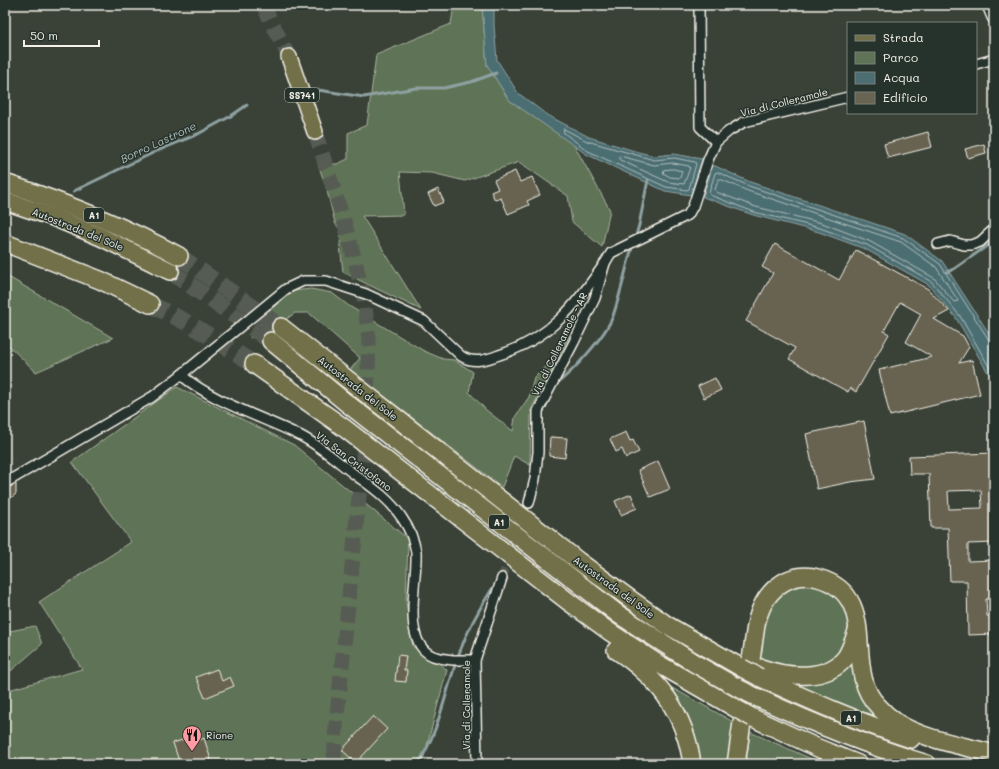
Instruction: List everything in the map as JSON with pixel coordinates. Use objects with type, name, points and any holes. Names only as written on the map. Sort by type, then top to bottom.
[{"type":"highway","name":"Autostrada del Sole","points":[[5,183],[55,199],[112,222],[179,256]]},
{"type":"highway","name":"Autostrada del Sole","points":[[5,202],[53,217],[101,237],[170,271]]},
{"type":"highway","points":[[5,243],[100,280],[150,304]]},
{"type":"highway","name":"Autostrada del Sole","points":[[282,328],[577,560],[633,601],[679,632],[760,673],[808,700],[883,730],[946,746],[994,762]]},
{"type":"highway","name":"Autostrada del Sole","points":[[271,342],[363,416],[618,614],[694,663],[756,697],[833,731],[876,748],[920,762]]},
{"type":"highway","name":"A1","points":[[254,364],[337,422],[569,602],[610,632],[657,663],[753,718],[858,764]]},
{"type":"highway","points":[[426,491],[469,536],[496,560],[570,617],[633,661],[650,677],[664,694],[677,715],[684,732],[692,764]]},
{"type":"highway","points":[[736,764],[757,620],[763,604],[772,592],[784,582],[792,578],[807,576],[822,579],[840,589],[848,598],[854,609],[858,627],[860,662],[870,695],[877,706],[896,722],[908,729],[946,746],[994,754]]},
{"type":"highway","points":[[760,673],[811,674],[824,672],[833,668],[846,657],[854,641],[858,627]]},
{"type":"main road","points":[[989,5],[994,17]]},
{"type":"main road","name":"SS741","points":[[290,57],[315,132]]},
{"type":"street","points":[[699,5],[700,127],[716,142]]},
{"type":"street","points":[[977,64],[994,59]]},
{"type":"street","name":"Via di Colleramole","points":[[697,196],[708,160],[716,142],[729,131],[744,122],[847,97]]},
{"type":"street","name":"Via di Colleramole - AR","points":[[529,503],[535,479],[538,452],[538,411],[595,298],[605,263],[611,253],[688,215],[697,196]]},
{"type":"street","points":[[938,244],[950,241],[964,245],[971,245],[980,242],[994,229]]},
{"type":"street","points":[[5,482],[152,397],[286,289],[303,281],[326,281],[366,294],[424,322],[461,356],[467,360],[475,361],[492,358],[515,350],[552,326],[567,313],[605,263]]},
{"type":"street","name":"Via San Cristofano","points":[[181,375],[188,382],[234,407],[299,435],[315,444],[386,498],[402,518],[412,536],[416,552],[413,603],[414,628],[419,645],[432,656],[448,660],[475,660]]},
{"type":"street","name":"Via di Colleramole","points":[[477,764],[475,660],[502,578]]},
{"type":"green space","points":[[454,5],[482,5],[487,65],[509,100],[574,145],[610,210],[602,247],[572,222],[568,196],[519,162],[465,181],[432,173],[400,172],[404,215],[362,216],[421,310],[343,272],[340,245],[341,231],[335,223],[326,187],[318,164],[337,164],[348,159],[348,133],[367,125],[376,55],[451,24]]},
{"type":"green space","points":[[5,275],[113,338],[36,372],[5,342]]},
{"type":"green space","points":[[311,289],[332,293],[349,306],[424,351],[443,359],[454,360],[473,372],[469,392],[486,410],[513,431],[515,417],[529,397],[534,378],[550,363],[571,333],[531,410],[530,465],[514,456],[502,487],[350,370],[360,358],[309,313],[295,313],[269,331],[250,338],[270,310],[293,291]]},
{"type":"green space","points":[[177,387],[294,445],[408,539],[406,602],[413,647],[432,656],[447,670],[422,764],[5,764],[5,691],[82,669],[39,602],[131,542],[72,462]]},
{"type":"green space","points":[[818,583],[839,595],[851,621],[847,639],[835,660],[809,671],[758,664],[763,623],[777,594],[795,585]]},
{"type":"green space","points":[[35,626],[42,644],[5,676],[5,632]]},
{"type":"green space","points":[[852,658],[857,687],[863,700],[872,712],[872,715],[838,704],[792,683]]},
{"type":"green space","points":[[667,685],[737,724],[728,764],[698,764]]},
{"type":"green space","points":[[750,732],[823,764],[746,764]]},
{"type":"water","points":[[482,5],[494,5],[497,60],[518,93],[547,115],[589,137],[655,156],[674,154],[702,159],[691,195],[665,191],[586,154],[509,100],[487,65]]},
{"type":"water","points":[[713,165],[750,182],[905,234],[942,261],[994,341],[994,383],[956,318],[929,285],[865,249],[819,232],[753,215],[703,197]]},
{"type":"building","points":[[928,132],[932,147],[888,158],[884,144]]},
{"type":"building","points":[[984,144],[986,153],[968,158],[965,149]]},
{"type":"building","points":[[515,171],[520,182],[532,177],[540,195],[527,201],[529,205],[508,214],[501,198],[495,200],[491,192],[498,189],[494,180]]},
{"type":"building","points":[[438,189],[444,202],[434,206],[428,194]]},
{"type":"building","points":[[775,244],[839,280],[856,250],[928,289],[949,311],[934,319],[963,336],[969,347],[959,363],[972,360],[980,394],[890,416],[879,370],[932,357],[906,342],[921,314],[900,302],[884,331],[889,334],[856,392],[850,388],[848,392],[789,359],[795,348],[746,321],[773,273],[762,267]]},
{"type":"building","points":[[715,378],[721,390],[704,398],[698,386]]},
{"type":"building","points":[[864,421],[875,479],[850,482],[817,489],[806,434]]},
{"type":"building","points":[[626,432],[630,441],[633,440],[639,452],[626,458],[622,449],[616,452],[610,439]]},
{"type":"building","points":[[550,437],[567,438],[565,458],[549,456]]},
{"type":"building","points":[[994,453],[994,543],[968,544],[968,561],[994,560],[994,599],[986,599],[987,616],[994,616],[994,634],[968,635],[967,581],[950,581],[948,528],[931,528],[929,474],[910,474],[909,456]],"holes":[[[981,490],[982,508],[949,509],[948,491]]]},
{"type":"building","points":[[658,461],[670,489],[650,497],[638,470]]},
{"type":"building","points":[[16,484],[16,494],[5,502],[5,489]]},
{"type":"building","points":[[631,494],[637,508],[621,515],[615,501]]},
{"type":"building","points":[[398,655],[406,656],[404,670],[407,670],[406,682],[395,681]]},
{"type":"building","points":[[217,669],[222,681],[230,677],[234,686],[205,698],[196,677]]},
{"type":"building","points":[[373,716],[387,729],[356,763],[342,750]]},
{"type":"building","name":"Rione","points":[[198,735],[200,740],[204,738],[211,760],[199,764],[180,764],[173,743]]},
{"type":"waterway","name":"Borro Lastrone","points":[[318,90],[364,97],[416,88],[444,88],[471,82],[496,73]]},
{"type":"waterway","name":"Borro Lastrone","points":[[74,191],[159,150],[198,134],[231,116],[247,105]]},
{"type":"waterway","points":[[635,239],[648,180]]},
{"type":"waterway","points":[[947,272],[954,269],[994,241]]},
{"type":"waterway","points":[[556,384],[588,353],[604,333],[609,324],[616,307],[633,244]]},
{"type":"waterway","points":[[418,764],[432,737],[463,643],[474,619],[492,589]]},
{"type":"tunnel","points":[[263,5],[289,57]]},
{"type":"tunnel","points":[[315,132],[353,253],[364,298],[369,341],[366,428],[336,725],[334,764]]},
{"type":"tunnel","points":[[179,256],[281,327]]},
{"type":"tunnel","points":[[170,271],[271,341]]},
{"type":"tunnel","points":[[150,304],[190,324],[254,364]]},
{"type":"tunnel","points":[[502,578],[518,533]]},
{"type":"place","name":"Rione","points":[[192,752]]}]
